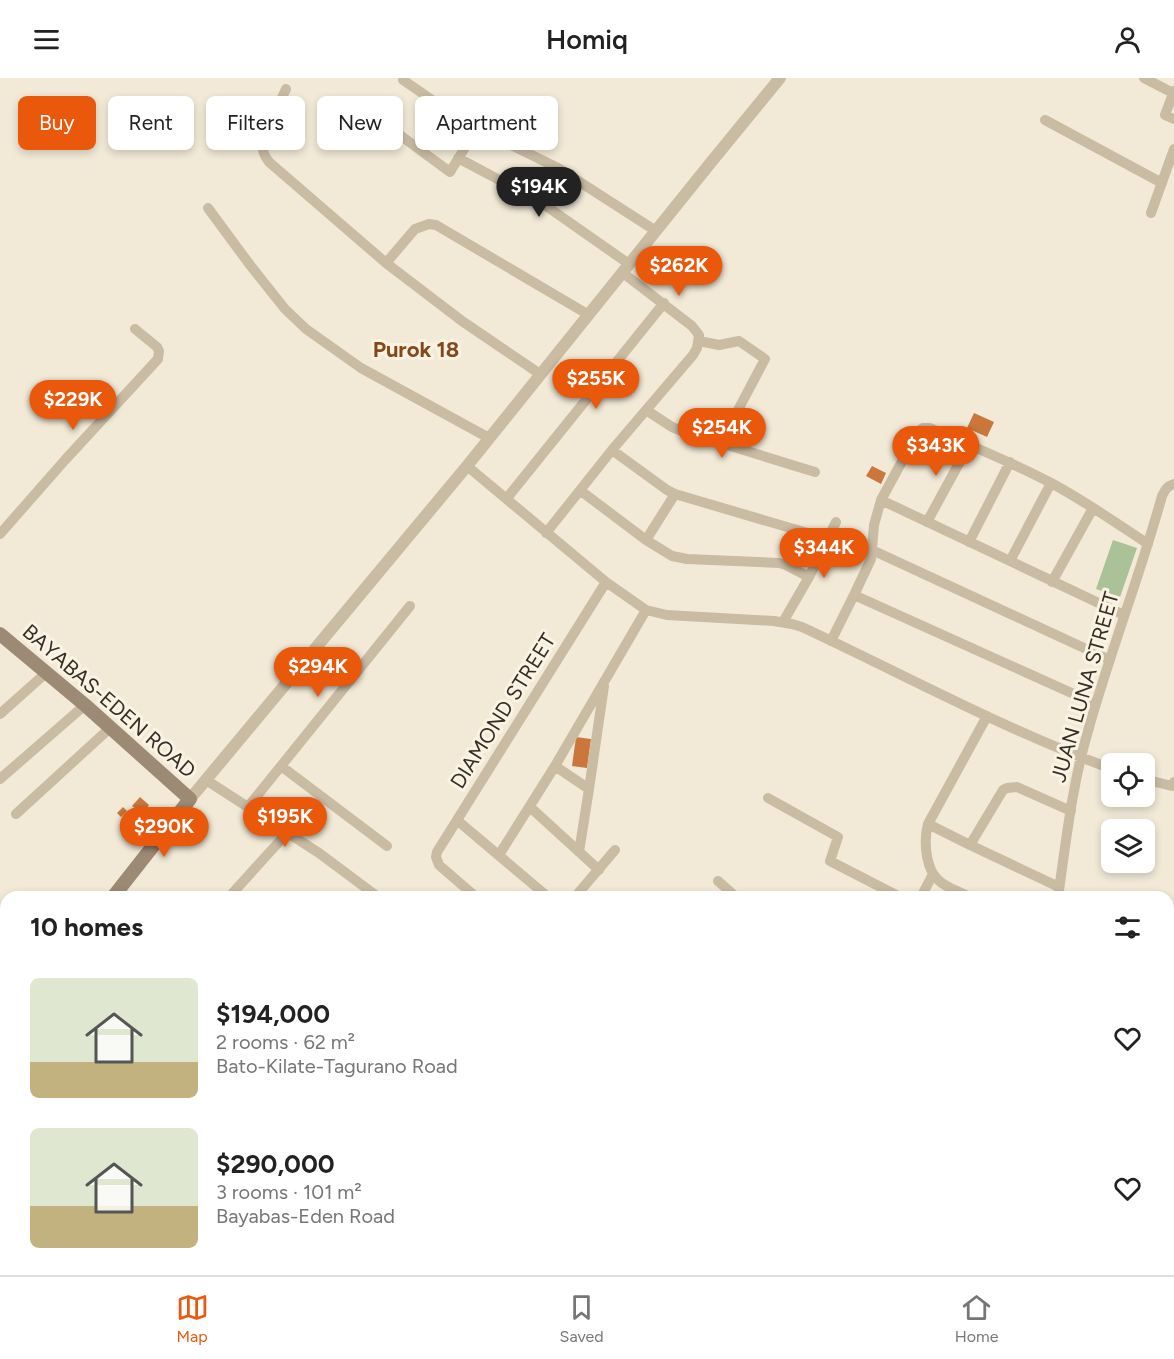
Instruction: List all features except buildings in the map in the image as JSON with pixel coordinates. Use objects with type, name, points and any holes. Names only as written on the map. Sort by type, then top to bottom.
[{"type":"main road","name":"BAYABAS-EDEN ROAD","points":[[0,634],[85,705],[190,799]]},
{"type":"main road","points":[[118,891],[190,799]]},
{"type":"street","points":[[190,799],[467,466],[780,78]]},
{"type":"street","points":[[1144,78],[1174,92],[1165,115],[1174,119]]},
{"type":"street","points":[[403,80],[426,96]]},
{"type":"street","points":[[286,89],[264,139],[263,150],[269,162],[386,263],[462,321],[540,374]]},
{"type":"street","points":[[1045,120],[1162,183]]},
{"type":"street","points":[[403,137],[450,172],[463,150]]},
{"type":"street","points":[[1151,213],[1174,149]]},
{"type":"street","points":[[522,150],[558,168],[656,231]]},
{"type":"street","points":[[458,158],[539,201],[626,269],[692,326],[699,335],[697,348],[693,355],[612,450],[546,533]]},
{"type":"street","points":[[208,208],[249,265],[285,309],[306,329],[361,368],[489,438]]},
{"type":"street","points":[[386,263],[415,229],[429,224],[436,225],[589,315]]},
{"type":"street","points":[[507,498],[664,303]]},
{"type":"street","points":[[0,534],[158,360],[157,347],[135,329]]},
{"type":"street","points":[[699,341],[719,345],[739,341],[765,359],[720,444]]},
{"type":"street","points":[[646,410],[672,427],[720,444],[815,472]]},
{"type":"street","points":[[831,641],[871,559],[874,525],[881,500],[920,429],[923,428],[1010,462],[1051,483],[1148,544]]},
{"type":"street","points":[[927,522],[969,445]]},
{"type":"street","points":[[612,450],[675,494],[828,539]]},
{"type":"street","points":[[969,542],[1010,462]]},
{"type":"street","points":[[467,466],[606,582],[646,610],[668,615],[783,622],[802,627],[987,716],[1101,765]]},
{"type":"street","points":[[1010,561],[1051,483]]},
{"type":"street","name":"JUAN LUNA STREET","points":[[1059,891],[1081,758],[1096,704],[1165,490],[1174,484]]},
{"type":"street","points":[[581,491],[646,540],[672,556],[786,565],[809,578]]},
{"type":"street","points":[[646,540],[675,494]]},
{"type":"street","points":[[881,500],[1124,615]]},
{"type":"street","points":[[1052,582],[1093,508]]},
{"type":"street","points":[[783,622],[809,578],[836,522]]},
{"type":"street","points":[[872,550],[1110,660]]},
{"type":"street","name":"DIAMOND STREET","points":[[469,891],[443,870],[437,861],[437,852],[606,582]]},
{"type":"street","points":[[854,595],[1096,704]]},
{"type":"street","points":[[248,807],[410,606]]},
{"type":"street","points":[[499,855],[555,766],[646,610]]},
{"type":"street","points":[[0,714],[46,673]]},
{"type":"street","points":[[579,852],[605,679]]},
{"type":"street","points":[[0,779],[85,705]]},
{"type":"street","points":[[957,891],[947,886],[933,874],[927,854],[925,834],[928,824],[987,716]]},
{"type":"street","points":[[16,813],[110,728]]},
{"type":"street","points":[[281,766],[387,846]]},
{"type":"street","points":[[555,766],[589,789]]},
{"type":"street","points":[[206,780],[342,869],[370,891]]},
{"type":"street","points":[[1155,782],[1172,786],[1174,782]]},
{"type":"street","points":[[970,845],[1000,795],[1007,788],[1017,787],[1071,811]]},
{"type":"street","points":[[768,798],[838,837],[830,861],[888,891]]},
{"type":"street","points":[[530,807],[598,870]]},
{"type":"street","points":[[458,821],[541,891]]},
{"type":"street","points":[[928,824],[1057,891]]},
{"type":"street","points":[[234,891],[287,833]]},
{"type":"street","points":[[580,891],[615,850]]},
{"type":"street","points":[[924,891],[933,874]]},
{"type":"street","points":[[718,881],[729,891]]},
{"type":"green space","points":[[1113,540],[1137,548],[1120,597],[1096,589]]},
{"type":"district","name":"Purok 18","points":[[416,349]]}]
